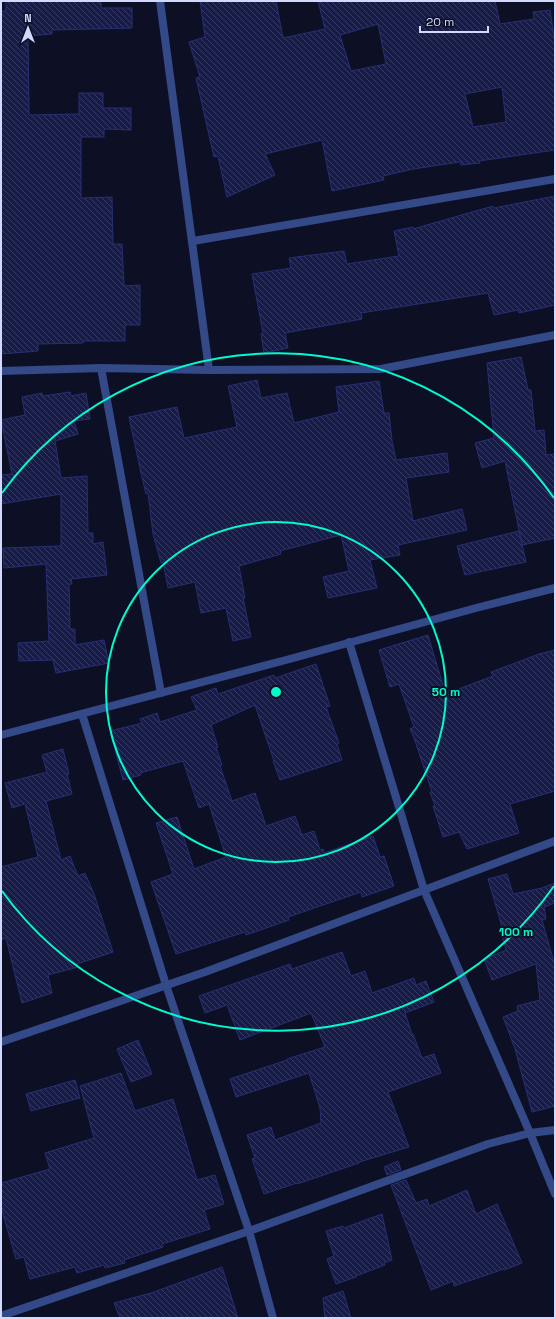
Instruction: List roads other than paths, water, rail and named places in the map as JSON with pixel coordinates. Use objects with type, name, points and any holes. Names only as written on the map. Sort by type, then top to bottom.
[{"type":"street","points":[[160,1],[209,370]]},
{"type":"street","points":[[192,241],[555,179]]},
{"type":"street","points":[[1,371],[101,368],[209,370],[381,369],[555,335]]},
{"type":"street","points":[[101,368],[162,693]]},
{"type":"street","points":[[1,735],[555,588]]},
{"type":"street","points":[[349,642],[424,890],[555,1194]]},
{"type":"street","points":[[82,714],[166,986],[249,1231],[273,1318]]},
{"type":"street","points":[[1,1042],[166,986],[555,841]]},
{"type":"street","points":[[2,1315],[249,1231],[488,1144],[530,1133],[555,1130]]}]
